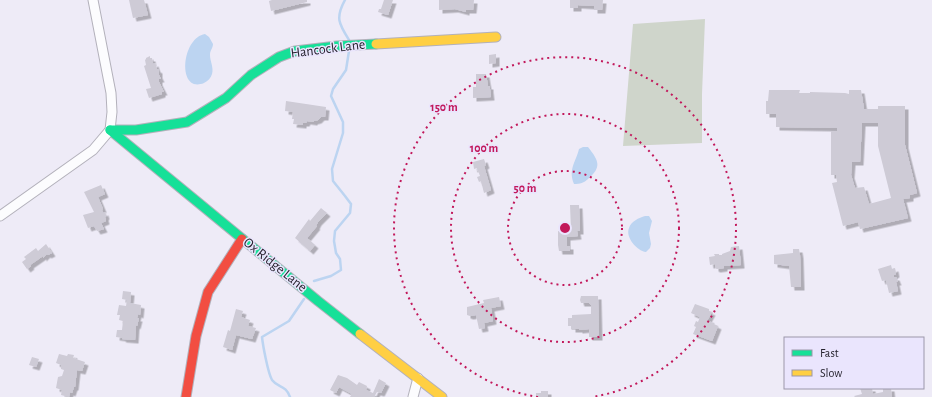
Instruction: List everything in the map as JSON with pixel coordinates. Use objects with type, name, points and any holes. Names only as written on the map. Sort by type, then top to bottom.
[{"type":"street","points":[[0,216],[93,150],[110,130],[112,94],[93,0]]},
{"type":"street","name":"Hancock Lane","points":[[110,130],[136,130],[187,122],[206,112],[226,98],[251,75],[279,57],[295,51],[338,46],[496,37]]},
{"type":"street","name":"Ox Ridge Lane","points":[[110,130],[318,301],[442,397]]},
{"type":"street","points":[[186,397],[196,336],[208,292],[242,239]]},
{"type":"street","points":[[413,397],[418,378]]},
{"type":"shaded area","points":[[705,19],[702,143],[623,146],[633,24]]},
{"type":"water","points":[[205,34],[209,37],[213,44],[210,52],[212,67],[211,77],[204,83],[195,84],[189,81],[186,73],[185,64],[187,54],[191,45],[197,38]]},
{"type":"water","points":[[588,147],[595,156],[597,160],[597,167],[592,175],[582,183],[574,184],[572,179],[572,170],[579,149]]},
{"type":"water","points":[[645,216],[649,216],[652,221],[649,233],[651,244],[650,248],[646,252],[639,249],[633,243],[628,232],[633,222]]},
{"type":"building","points":[[129,0],[144,0],[148,15],[133,18]]},
{"type":"building","points":[[307,0],[307,2],[271,11],[269,1]]},
{"type":"building","points":[[384,0],[393,0],[388,15],[378,12],[379,9],[381,9]]},
{"type":"building","points":[[439,0],[474,0],[473,10],[466,10],[466,12],[455,9],[439,10]]},
{"type":"building","points":[[570,0],[603,0],[602,10],[594,10],[594,6],[578,5],[578,8],[570,8]]},
{"type":"building","points":[[496,54],[496,63],[489,64],[489,55]]},
{"type":"building","points":[[150,56],[153,64],[155,63],[157,69],[159,70],[161,79],[159,79],[159,82],[164,92],[149,98],[146,89],[151,88],[144,66],[146,65],[146,58]]},
{"type":"building","points":[[476,74],[486,74],[488,86],[490,86],[491,97],[473,98],[473,87],[476,87]]},
{"type":"building","points":[[769,90],[800,90],[799,93],[810,92],[849,94],[849,90],[861,90],[864,109],[878,109],[878,106],[905,106],[905,145],[917,193],[910,195],[910,198],[903,199],[908,218],[860,229],[858,222],[843,226],[832,183],[837,182],[836,175],[831,175],[831,131],[837,131],[837,128],[776,127],[776,114],[766,114],[766,101],[768,101]],"holes":[[[862,123],[878,123],[878,146],[891,198],[869,204],[864,187],[855,188],[851,175],[852,162],[860,162]]]},
{"type":"building","points":[[286,101],[326,107],[325,117],[321,117],[314,122],[307,121],[306,123],[303,123],[303,125],[293,124],[293,112],[285,111]]},
{"type":"building","points":[[484,159],[486,165],[484,166],[491,190],[484,193],[481,181],[479,182],[477,177],[480,176],[477,168],[474,169],[473,162]]},
{"type":"building","points":[[101,185],[105,194],[98,197],[103,213],[105,212],[106,221],[101,223],[104,229],[97,231],[94,226],[88,228],[83,215],[94,212],[84,192]]},
{"type":"building","points":[[570,205],[579,205],[580,231],[577,231],[578,236],[567,237],[567,246],[570,246],[570,251],[559,251],[558,231],[571,230]]},
{"type":"building","points":[[321,208],[327,213],[318,222],[317,226],[307,238],[315,245],[310,251],[295,238],[309,219],[310,221]]},
{"type":"building","points":[[46,244],[52,253],[47,254],[43,258],[43,256],[30,265],[31,266],[27,269],[22,262],[26,259],[24,257],[36,248],[38,251]]},
{"type":"building","points":[[739,246],[741,265],[724,266],[724,268],[717,269],[715,268],[715,264],[710,265],[709,257],[715,256],[714,254],[722,255],[730,251],[731,247]]},
{"type":"building","points":[[793,249],[799,249],[801,287],[791,287],[789,266],[774,264],[774,255],[793,253]]},
{"type":"building","points":[[891,265],[892,269],[895,268],[896,274],[894,277],[896,277],[898,282],[896,282],[898,291],[889,293],[886,280],[882,281],[878,269]]},
{"type":"building","points":[[123,291],[131,292],[130,303],[141,305],[140,315],[138,314],[137,318],[139,318],[137,326],[136,325],[135,340],[116,337],[117,330],[122,330],[123,321],[119,320],[120,315],[117,315],[119,305],[126,306],[127,300],[122,299]]},
{"type":"building","points":[[581,296],[598,296],[599,337],[589,337],[589,329],[572,329],[572,326],[568,326],[568,318],[572,318],[572,315],[591,314],[591,305],[589,303],[581,303]]},
{"type":"building","points":[[499,297],[501,306],[491,308],[493,321],[484,323],[485,328],[479,329],[476,315],[467,315],[467,307],[484,303],[483,300]]},
{"type":"building","points":[[695,304],[709,309],[709,311],[712,312],[707,321],[715,323],[714,324],[718,326],[712,341],[693,334],[696,327],[694,326],[696,321],[698,322],[700,317],[691,313]]},
{"type":"building","points":[[236,309],[243,311],[241,317],[250,320],[248,326],[256,328],[252,339],[236,335],[232,350],[223,347],[228,330],[230,331]]},
{"type":"building","points":[[59,354],[67,356],[68,354],[74,355],[73,358],[85,362],[82,371],[77,370],[75,387],[72,393],[70,392],[69,397],[61,395],[62,390],[56,388],[58,377],[62,376],[64,370],[61,369],[61,365],[56,363]]},
{"type":"building","points":[[32,357],[39,359],[36,367],[29,365]]},
{"type":"building","points":[[338,375],[347,378],[357,385],[359,382],[367,386],[366,390],[373,393],[379,379],[386,383],[381,393],[377,392],[374,397],[350,397],[352,394],[339,387],[336,393],[330,390]]},
{"type":"building","points":[[860,389],[872,389],[873,394],[883,392],[883,389],[891,389],[892,397],[854,396],[862,394]]},
{"type":"building","points":[[541,391],[548,391],[548,397],[536,397],[536,393],[541,393]]},
{"type":"waterway","points":[[345,0],[339,16],[343,30],[349,40]]},
{"type":"waterway","points":[[314,281],[331,276],[341,270],[340,259],[336,253],[334,241],[335,231],[350,213],[351,204],[333,181],[332,169],[343,133],[343,122],[331,96],[333,89],[346,70],[349,51]]},
{"type":"waterway","points":[[290,397],[286,390],[274,383],[270,377],[262,337],[289,321],[304,299]]},
{"type":"traffic: fast","points":[[110,130],[136,130],[187,122],[226,98],[251,75],[279,57],[295,51],[337,46],[376,44]]},
{"type":"traffic: fast","points":[[110,130],[360,334]]},
{"type":"traffic: slow","points":[[376,44],[496,37]]},
{"type":"traffic: slow","points":[[360,334],[442,397]]},
{"type":"traffic: jam","points":[[186,397],[196,336],[208,292],[242,239]]}]
